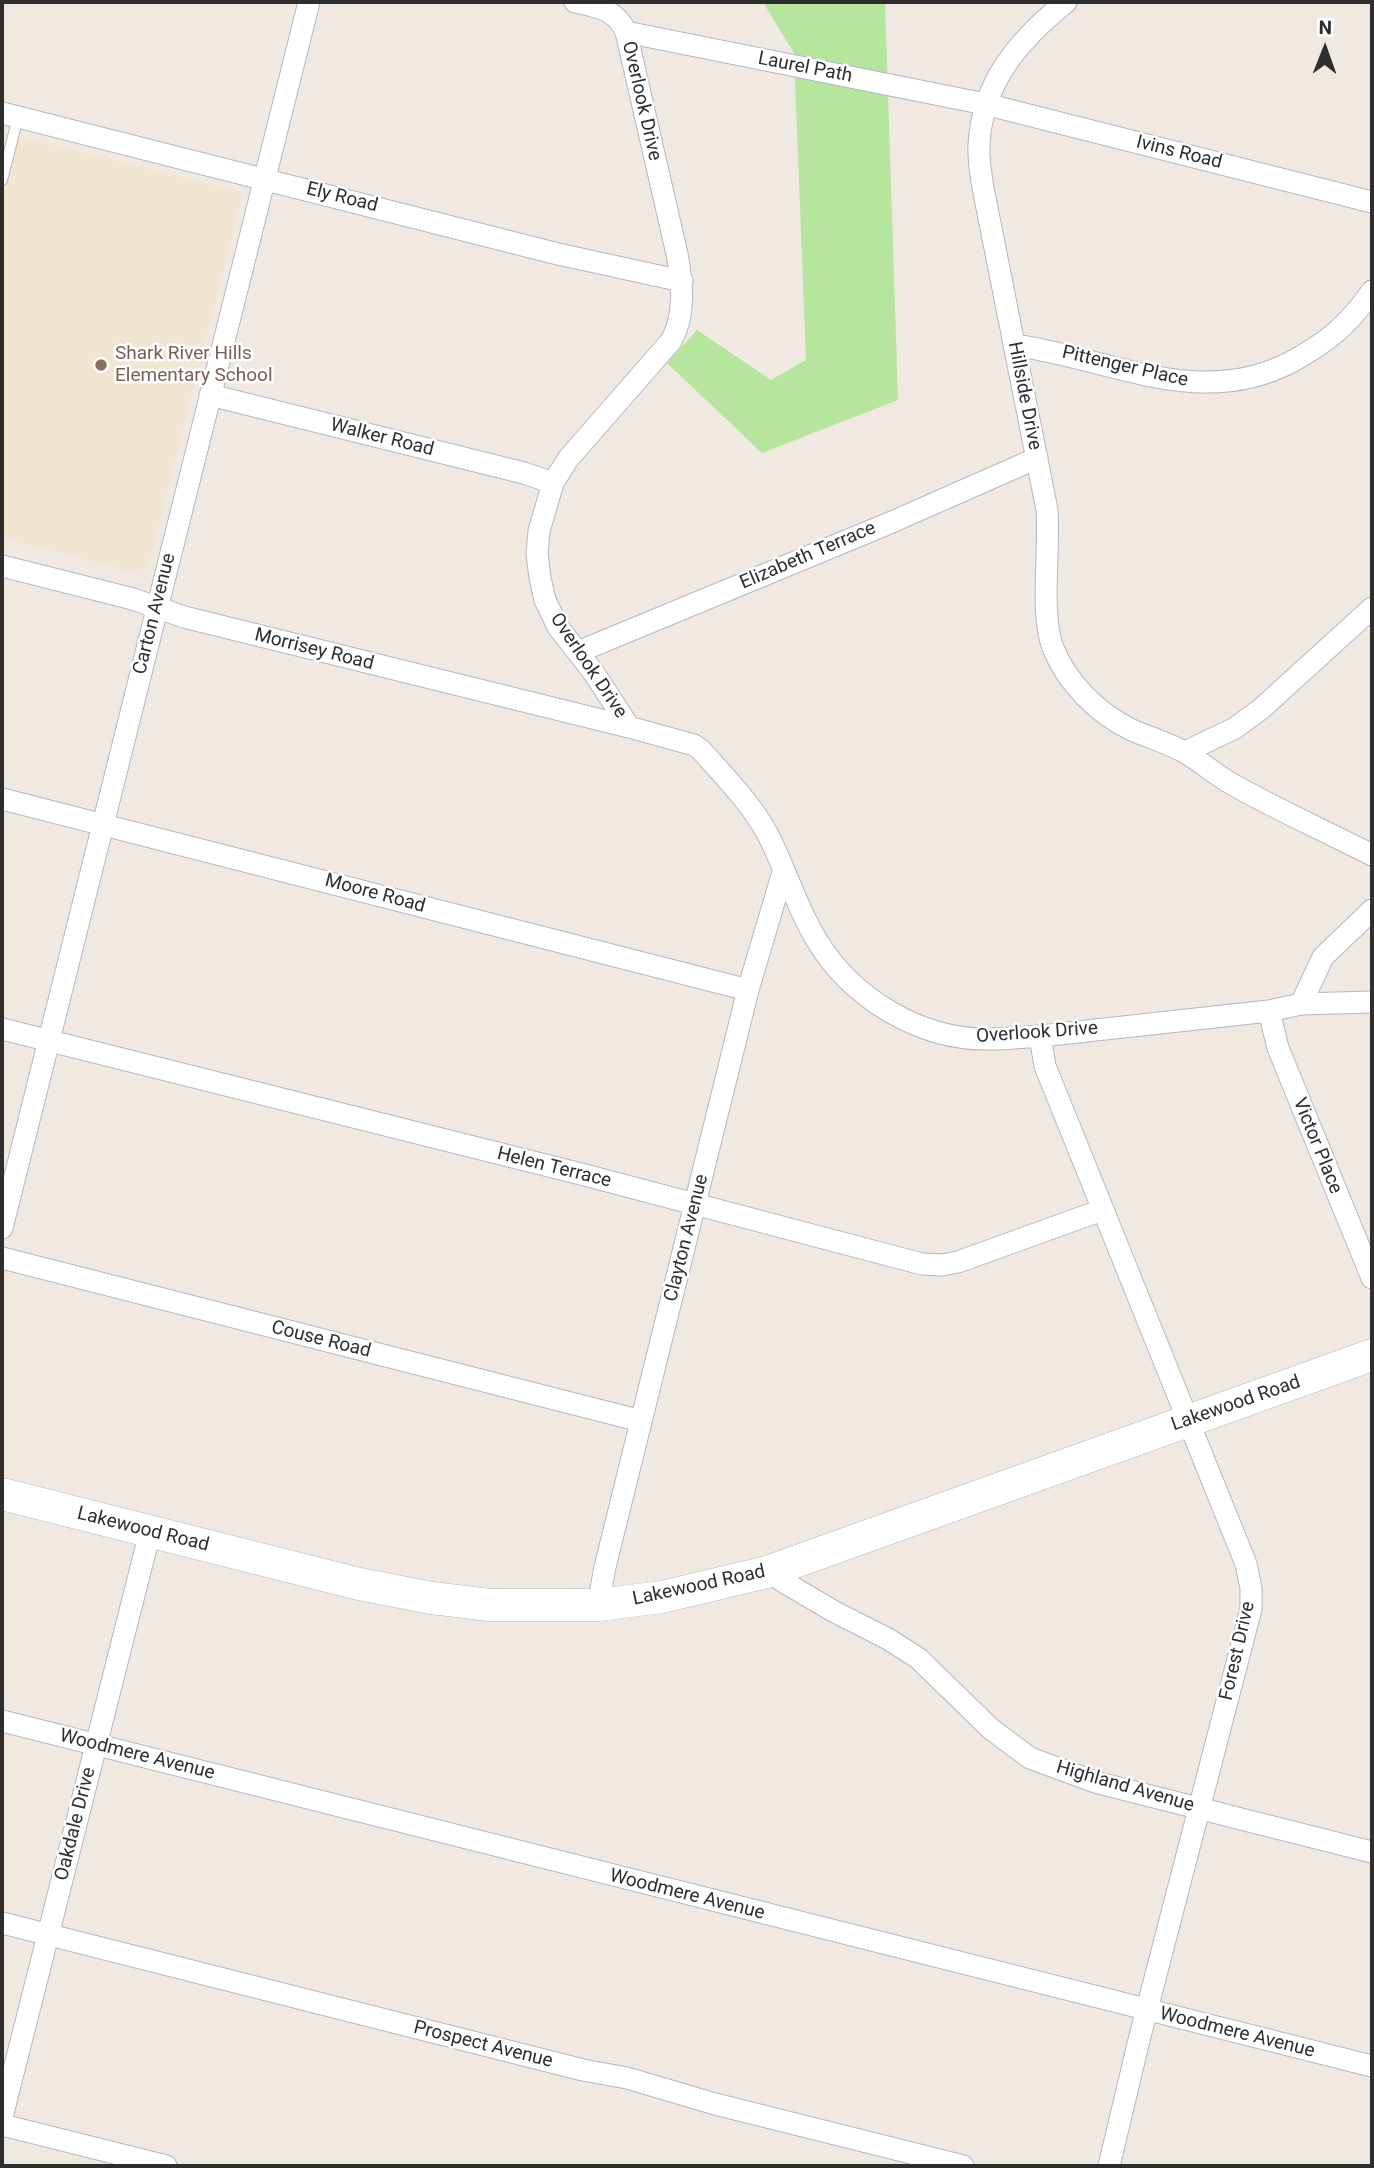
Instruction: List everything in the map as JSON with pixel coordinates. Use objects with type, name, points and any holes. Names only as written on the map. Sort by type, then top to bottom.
[{"type":"street","name":"Carton Avenue","points":[[2,1227],[309,2]]},
{"type":"street","name":"Overlook Drive","points":[[575,2],[611,12],[622,22],[626,32],[682,281],[681,302],[671,341],[568,458],[553,483],[539,531],[537,554],[545,600],[558,627],[629,727],[694,745],[701,750],[737,790],[766,832],[817,940],[836,967],[862,993],[890,1012],[924,1028],[960,1037],[987,1039],[1040,1036],[1269,1011],[1301,1004],[1372,1002]]},
{"type":"street","name":"Hillside Drive","points":[[1066,2],[1005,62],[985,104],[979,143],[983,188],[1037,458],[1049,534],[1047,620],[1053,647],[1063,669],[1086,697],[1108,716],[1185,752],[1229,782],[1372,855]]},
{"type":"street","name":"Laurel Path","points":[[626,32],[985,104]]},
{"type":"street","name":"Ivins Road","points":[[985,104],[1372,202]]},
{"type":"street","name":"Ely Road","points":[[10,115],[558,254],[682,281]]},
{"type":"street","name":"Pittenger Place","points":[[1014,345],[1048,349],[1164,379],[1205,384],[1225,383],[1264,374],[1321,345],[1340,331],[1372,291]]},
{"type":"street","name":"Walker Road","points":[[210,395],[524,473],[553,483]]},
{"type":"street","name":"Elizabeth Terrace","points":[[578,652],[892,522],[1037,458]]},
{"type":"street","name":"Morrisey Road","points":[[2,566],[133,599],[184,617],[629,727]]},
{"type":"street","points":[[1185,752],[1235,728],[1261,709],[1372,608]]},
{"type":"street","name":"Moore Road","points":[[2,800],[748,990]]},
{"type":"street","name":"Clayton Avenue","points":[[598,1605],[640,1421],[748,990],[783,872]]},
{"type":"street","points":[[1301,1004],[1323,957],[1372,910]]},
{"type":"street","name":"Victor Place","points":[[1269,1011],[1278,1048],[1372,1279]]},
{"type":"street","name":"Helen Terrace","points":[[2,1029],[922,1264],[943,1265],[958,1262],[1102,1210]]},
{"type":"street","name":"Forest Drive","points":[[1040,1036],[1045,1066],[1246,1564],[1251,1588],[1251,1609],[1109,2166]]},
{"type":"street","name":"Couse Road","points":[[2,1258],[640,1421]]},
{"type":"street","name":"Lakewood Road","points":[[2,1494],[359,1584],[432,1598],[490,1605],[598,1605],[662,1597],[767,1572],[1372,1355]]},
{"type":"street","name":"Oakdale Drive","points":[[2,2117],[150,1532]]},
{"type":"street","name":"Highland Avenue","points":[[767,1572],[918,1658],[991,1729],[1030,1758],[1095,1782],[1372,1852]]},
{"type":"street","name":"Woodmere Avenue","points":[[2,1721],[1372,2066]]},
{"type":"street","name":"Prospect Avenue","points":[[2,1923],[583,2070],[626,2078],[715,2104],[963,2166]]},
{"type":"street","points":[[2,2125],[166,2166]]},
{"type":"lane","points":[[2,180],[10,115]]},
{"type":"shaded area","name":"Shark River Hills Elementary School","points":[[2,132],[243,192],[149,565],[143,575],[2,538]]},
{"type":"green space","points":[[763,2],[885,2],[898,400],[762,453],[667,363],[697,330],[771,380],[806,360],[794,53]]},
{"type":"place","name":"Shark River Hills Elementary School","points":[[101,365]]}]
